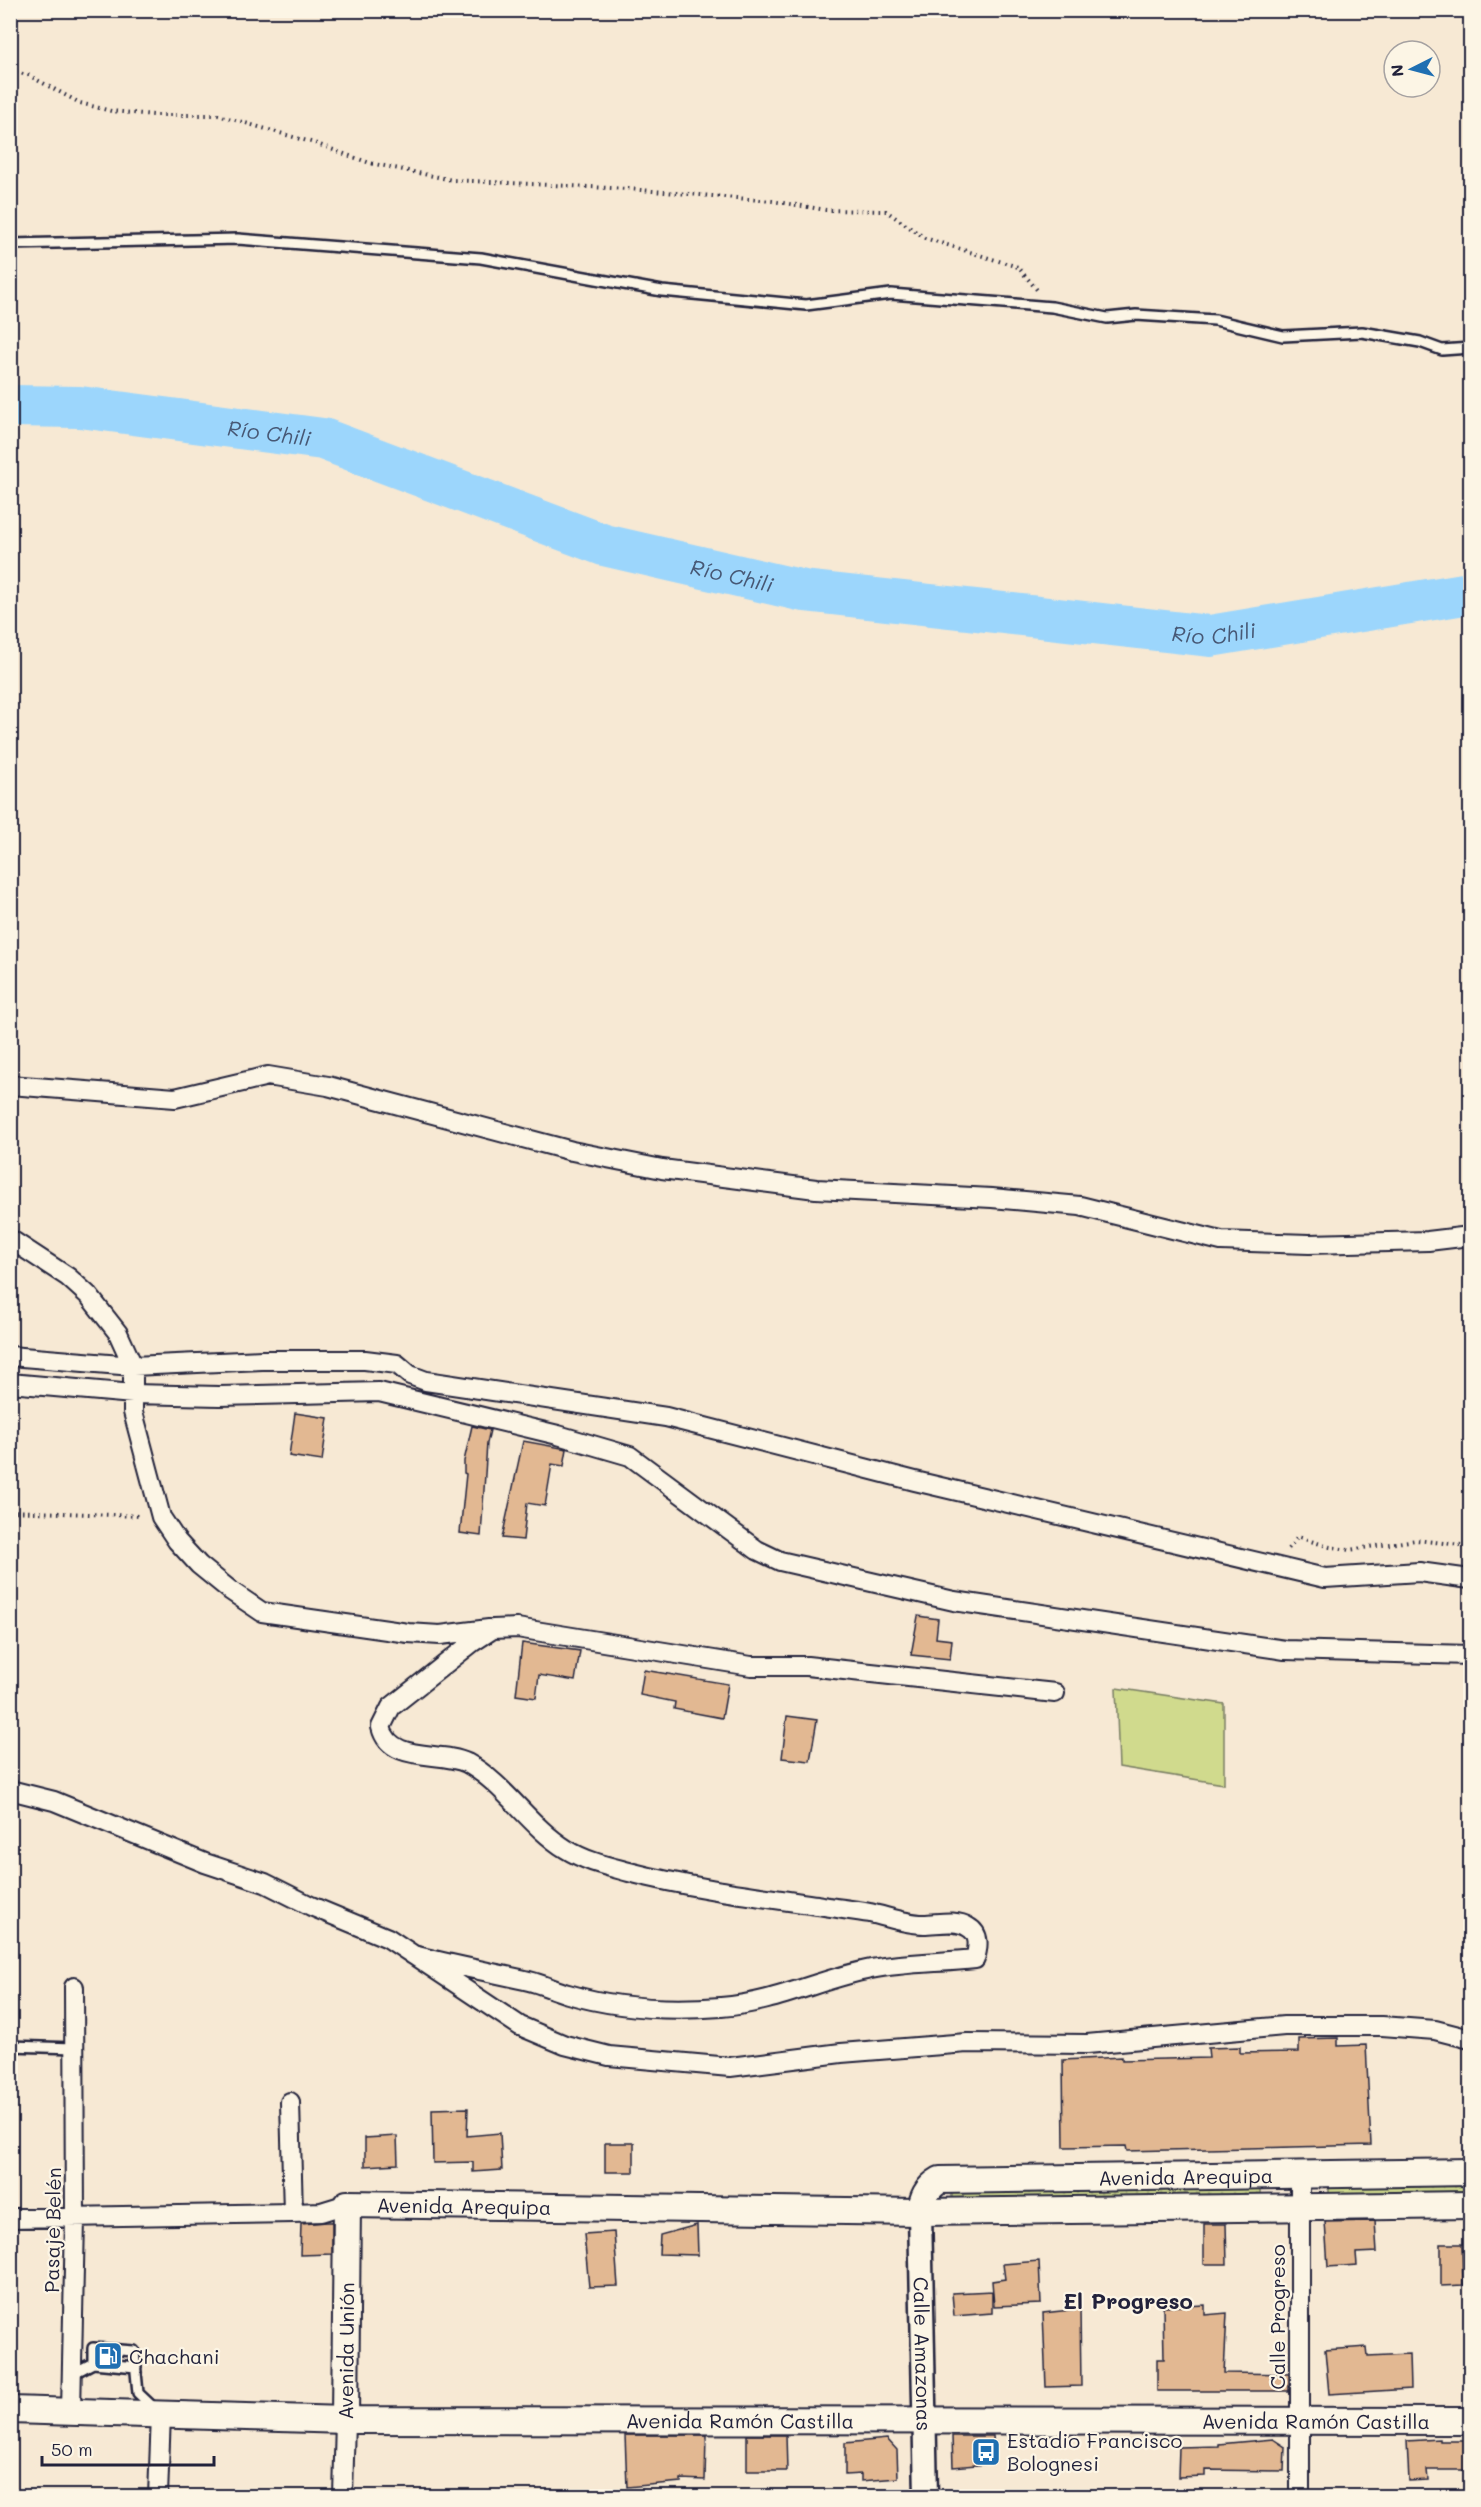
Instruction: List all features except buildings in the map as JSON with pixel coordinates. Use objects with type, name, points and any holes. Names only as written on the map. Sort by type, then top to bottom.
[{"type":"main road","name":"Avenida Arequipa","points":[[920,2212],[923,2197],[930,2185],[940,2180],[1470,2172]]},
{"type":"main road","name":"Avenida Arequipa","points":[[347,2204],[920,2212],[1470,2205]]},
{"type":"main road","name":"Avenida Unión","points":[[345,2420],[347,2204]]},
{"type":"main road","name":"Avenida Ramón Castilla","points":[[10,2410],[345,2420],[1470,2421]]},
{"type":"street","points":[[10,1084],[175,1098],[268,1076],[328,1086],[572,1151],[662,1169],[816,1189],[992,1198],[1080,1206],[1221,1241],[1309,1244],[1428,1241],[1470,1236]]},
{"type":"street","points":[[10,1239],[68,1277],[89,1296],[118,1333],[133,1366],[134,1412],[161,1517],[177,1541],[199,1565],[231,1592],[262,1612],[408,1633],[440,1635],[517,1628],[751,1666],[807,1666],[1055,1693]]},
{"type":"street","points":[[10,1356],[133,1366],[262,1360],[365,1360],[397,1365],[410,1375],[426,1381],[666,1417],[915,1481],[1325,1578],[1419,1572],[1470,1579]]},
{"type":"street","points":[[10,1383],[133,1394],[219,1396],[379,1392],[558,1435],[630,1456],[757,1550],[780,1561],[833,1572],[901,1591],[954,1601],[1285,1650],[1470,1654]]},
{"type":"street","points":[[413,1955],[486,1973],[531,1981],[600,2002],[656,2008],[720,2007],[765,2001],[869,1969],[906,1963],[975,1959],[979,1945],[969,1927],[956,1923],[921,1924],[869,1913],[729,1892],[648,1877],[592,1862],[566,1849],[550,1837],[469,1764],[455,1758],[401,1751],[390,1743],[381,1727],[392,1707],[493,1629]]},
{"type":"street","points":[[10,1790],[54,1801],[205,1863],[265,1883],[310,1906],[388,1938],[520,2026],[565,2045],[609,2056],[730,2067],[841,2053],[968,2043],[1087,2044],[1284,2026],[1382,2026],[1435,2030],[1470,2039]]},
{"type":"street","name":"Pasaje Belén","points":[[71,2412],[75,2219],[74,1987]]},
{"type":"street","points":[[290,2102],[293,2213]]},
{"type":"street","name":"Calle Progreso","points":[[1300,2174],[1300,2496]]},
{"type":"street","name":"Avenida Arequipa","points":[[10,2218],[75,2219],[321,2212],[347,2204]]},
{"type":"street","name":"Calle Amazonas","points":[[920,2212],[926,2496]]},
{"type":"street","points":[[158,2496],[161,2414]]},
{"type":"street","name":"Avenida Unión","points":[[343,2496],[345,2420]]},
{"type":"lane","points":[[10,244],[238,239],[481,258],[662,291],[806,305],[891,294],[1052,308],[1107,318],[1137,315],[1215,320],[1283,336],[1362,332],[1420,342],[1442,350],[1470,348]]},
{"type":"lane","points":[[10,2046],[75,2048]]},
{"type":"lane","points":[[93,2363],[93,2348],[134,2351],[138,2393],[161,2414]]},
{"type":"lane","points":[[71,2375],[93,2363],[136,2367]]},
{"type":"path","points":[[10,71],[28,75],[80,103],[111,111],[154,115],[218,116],[314,143],[370,163],[452,180],[629,189],[772,201],[826,210],[886,211],[925,238],[1018,267],[1052,308]]},
{"type":"path","points":[[10,1511],[161,1517]]},
{"type":"path","points":[[1274,1566],[1298,1537],[1349,1550],[1416,1540],[1470,1546]]},
{"type":"green space","points":[[1116,1688],[1224,1704],[1224,1784],[1119,1767]]},
{"type":"green space","points":[[1470,2183],[1470,2196],[1329,2198],[1329,2186]]},
{"type":"green space","points":[[1260,2185],[1260,2197],[952,2202],[952,2190]]},
{"type":"waterway","name":"Río Chili","points":[[10,406],[80,407],[323,439],[604,545],[804,591],[1210,636],[1470,593]]},
{"type":"place","name":"Chachani","points":[[108,2356]]},
{"type":"place","name":"Estadio Francisco Bolognesi","points":[[986,2452]]},
{"type":"district","name":"El Progreso","points":[[1128,2300]]}]
